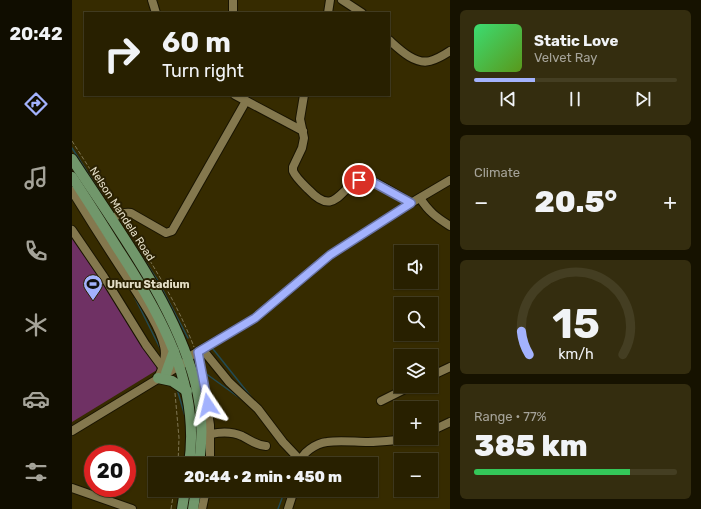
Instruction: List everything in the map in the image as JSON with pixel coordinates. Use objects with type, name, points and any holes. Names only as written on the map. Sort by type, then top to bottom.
[{"type":"main road","name":"Nelson Mandela Road","points":[[72,159],[111,219],[166,310],[180,337],[185,361],[190,410],[191,435],[189,457]]},
{"type":"main road","name":"Nelson Mandela Road","points":[[72,177],[141,284],[174,351],[185,361],[195,383],[199,400],[201,422],[199,457]]},
{"type":"main road","points":[[174,351],[162,373],[187,391]]},
{"type":"main road","points":[[182,509],[184,497]]},
{"type":"main road","points":[[193,509],[195,497]]},
{"type":"street","points":[[152,0],[156,12]]},
{"type":"street","points":[[233,0],[233,12]]},
{"type":"street","points":[[328,12],[330,0]]},
{"type":"street","points":[[342,0],[360,12]]},
{"type":"street","points":[[390,41],[403,52],[421,61],[429,61],[450,51]]},
{"type":"street","points":[[390,50],[403,52]]},
{"type":"street","points":[[237,96],[303,131]]},
{"type":"street","points":[[304,96],[300,119],[304,138],[302,148],[293,167],[293,171],[314,195],[324,202],[335,199],[359,180],[369,180],[411,203]]},
{"type":"street","points":[[111,219],[125,212],[131,213],[166,233],[172,231],[246,100]]},
{"type":"street","points":[[72,431],[162,373],[185,361],[255,318],[330,255],[450,180]]},
{"type":"street","points":[[72,192],[146,306],[163,339],[166,355],[162,373]]},
{"type":"street","points":[[420,198],[434,216],[450,226]]},
{"type":"street","points":[[72,230],[104,277],[162,373]]},
{"type":"street","points":[[200,351],[211,434],[210,457]]},
{"type":"street","points":[[200,351],[229,382],[258,409],[296,457]]},
{"type":"street","points":[[438,373],[450,367]]},
{"type":"street","points":[[381,401],[397,393]]},
{"type":"street","points":[[438,428],[450,422]]},
{"type":"street","points":[[211,434],[220,432],[230,433],[242,436],[257,445],[266,446]]},
{"type":"street","points":[[304,457],[309,450],[326,442],[394,441]]},
{"type":"street","points":[[72,488],[132,509]]},
{"type":"street","points":[[202,509],[205,497]]},
{"type":"street","points":[[288,509],[292,497]]},
{"type":"path","points":[[171,509],[173,497]]},
{"type":"shaded area","name":"Uhuru Stadium","points":[[72,237],[156,364],[157,370],[72,422]]},
{"type":"waterway","points":[[72,148],[102,195]]},
{"type":"waterway","points":[[132,241],[158,281],[188,338]]},
{"type":"waterway","points":[[136,296],[135,298],[161,350]]},
{"type":"waterway","points":[[213,349],[252,398]]},
{"type":"waterway","points":[[205,373],[244,401]]},
{"type":"waterway","points":[[177,389],[185,416]]},
{"type":"waterway","points":[[278,509],[282,497]]},
{"type":"place","name":"Uhuru Stadium","points":[[93,301]]},
{"type":"route","points":[[208,405],[198,352],[255,318],[330,255],[411,203],[369,180],[359,180]]}]
